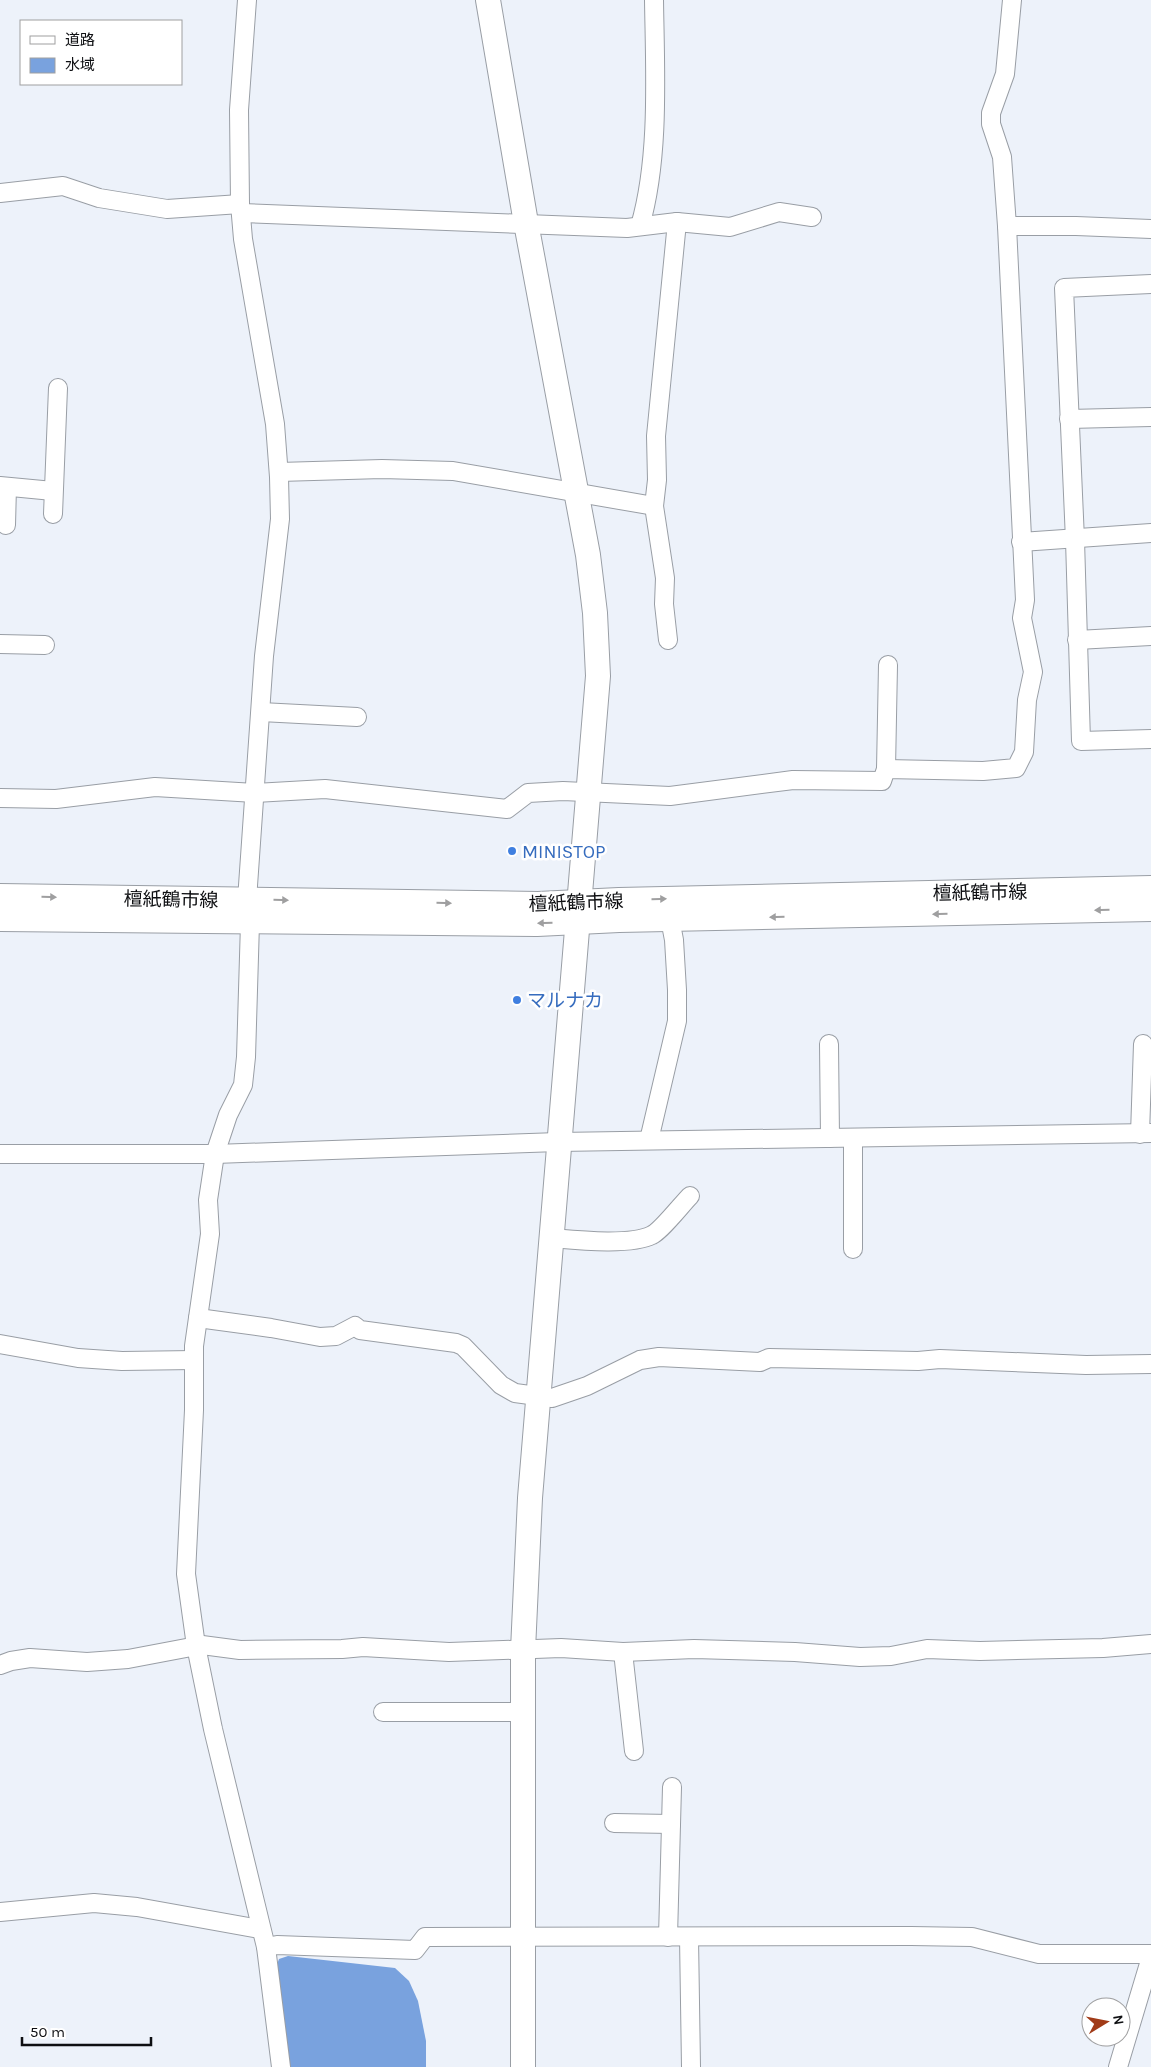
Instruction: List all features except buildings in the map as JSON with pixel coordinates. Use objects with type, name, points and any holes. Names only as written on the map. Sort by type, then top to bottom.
[{"type":"street","points":[[246,0],[239,110],[240,209],[243,239],[275,424],[280,519],[264,656],[260,712],[248,911],[246,1058],[243,1085],[228,1115],[215,1154],[208,1200],[210,1234],[194,1360],[186,1574],[196,1646],[212,1729],[266,1947],[281,2067]]},
{"type":"street","points":[[488,0],[526,223],[588,555],[595,613],[598,676],[530,1498],[523,1650],[523,2067]]},
{"type":"street","points":[[640,226],[647,203],[655,96],[654,0]]},
{"type":"street","points":[[886,769],[982,771],[1016,768],[1024,752],[1028,700],[1033,672],[1022,618],[1025,600],[1002,157],[992,124],[991,113],[1005,74],[1012,0]]},
{"type":"street","points":[[0,193],[63,186],[99,198],[167,209],[240,209],[526,223],[567,227],[627,228],[676,222],[730,227],[779,212],[812,217]]},
{"type":"street","points":[[668,640],[664,604],[664,570],[654,506],[657,480],[656,436],[659,397],[670,305],[676,222]]},
{"type":"street","points":[[1007,226],[1151,229]]},
{"type":"street","points":[[1151,284],[1064,288],[1075,540],[1081,741],[1151,739]]},
{"type":"street","points":[[52,514],[58,388]]},
{"type":"street","points":[[1069,420],[1151,417]]},
{"type":"street","points":[[279,472],[382,469],[453,471],[654,506]]},
{"type":"street","points":[[6,525],[4,487],[54,491]]},
{"type":"street","points":[[1021,542],[1075,540],[1151,533]]},
{"type":"street","points":[[1077,640],[1151,636]]},
{"type":"street","points":[[0,644],[45,645]]},
{"type":"street","points":[[0,798],[56,799],[155,787],[255,794],[325,789],[506,809],[528,793],[563,791],[670,796],[793,780],[882,781],[886,769],[888,665]]},
{"type":"street","points":[[260,712],[357,717]]},
{"type":"street","name":"檀紙鶴市線","points":[[579,912],[1151,888]]},
{"type":"street","name":"檀紙鶴市線","points":[[0,896],[248,911]]},
{"type":"street","name":"檀紙鶴市線","points":[[0,919],[538,904],[579,912],[670,919],[1151,909]]},
{"type":"street","points":[[649,1140],[677,1021],[675,957],[673,930],[670,919]]},
{"type":"street","points":[[829,1044],[830,1138]]},
{"type":"street","points":[[0,1154],[215,1154],[558,1142],[1146,1133],[1143,1044]]},
{"type":"street","points":[[853,1138],[853,1249]]},
{"type":"street","points":[[551,1238],[592,1242],[630,1240],[653,1235],[690,1196]]},
{"type":"street","points":[[198,1318],[320,1337],[336,1336],[354,1326],[360,1330],[456,1343],[474,1355],[501,1384],[516,1393],[552,1398],[587,1386],[640,1360],[659,1357],[760,1362],[769,1358],[918,1361],[940,1359],[1086,1365],[1151,1364]]},
{"type":"street","points":[[0,1344],[78,1358],[122,1361],[194,1360]]},
{"type":"street","points":[[0,1665],[30,1658],[87,1662],[128,1660],[196,1646],[240,1650],[342,1650],[363,1647],[449,1652],[561,1648],[624,1652],[694,1649],[795,1652],[860,1657],[891,1656],[927,1649],[1103,1648],[1151,1644]]},
{"type":"street","points":[[624,1652],[634,1751]]},
{"type":"street","points":[[383,1712],[523,1712]]},
{"type":"street","points":[[668,1937],[672,1787]]},
{"type":"street","points":[[614,1823],[671,1824]]},
{"type":"street","points":[[0,1912],[94,1903],[137,1907],[260,1928]]},
{"type":"street","points":[[266,1947],[277,1945],[415,1950],[425,1937],[972,1937],[1039,1954],[1151,1956],[1118,2067]]},
{"type":"street","points":[[690,1937],[691,2067]]},
{"type":"water","points":[[288,1956],[395,1968],[409,1981],[418,2001],[426,2041],[426,2067],[287,2067],[276,1967],[279,1959]]},
{"type":"place","name":"MINISTOP","points":[[512,851]]},
{"type":"place","name":"マルナカ","points":[[517,1000]]}]
